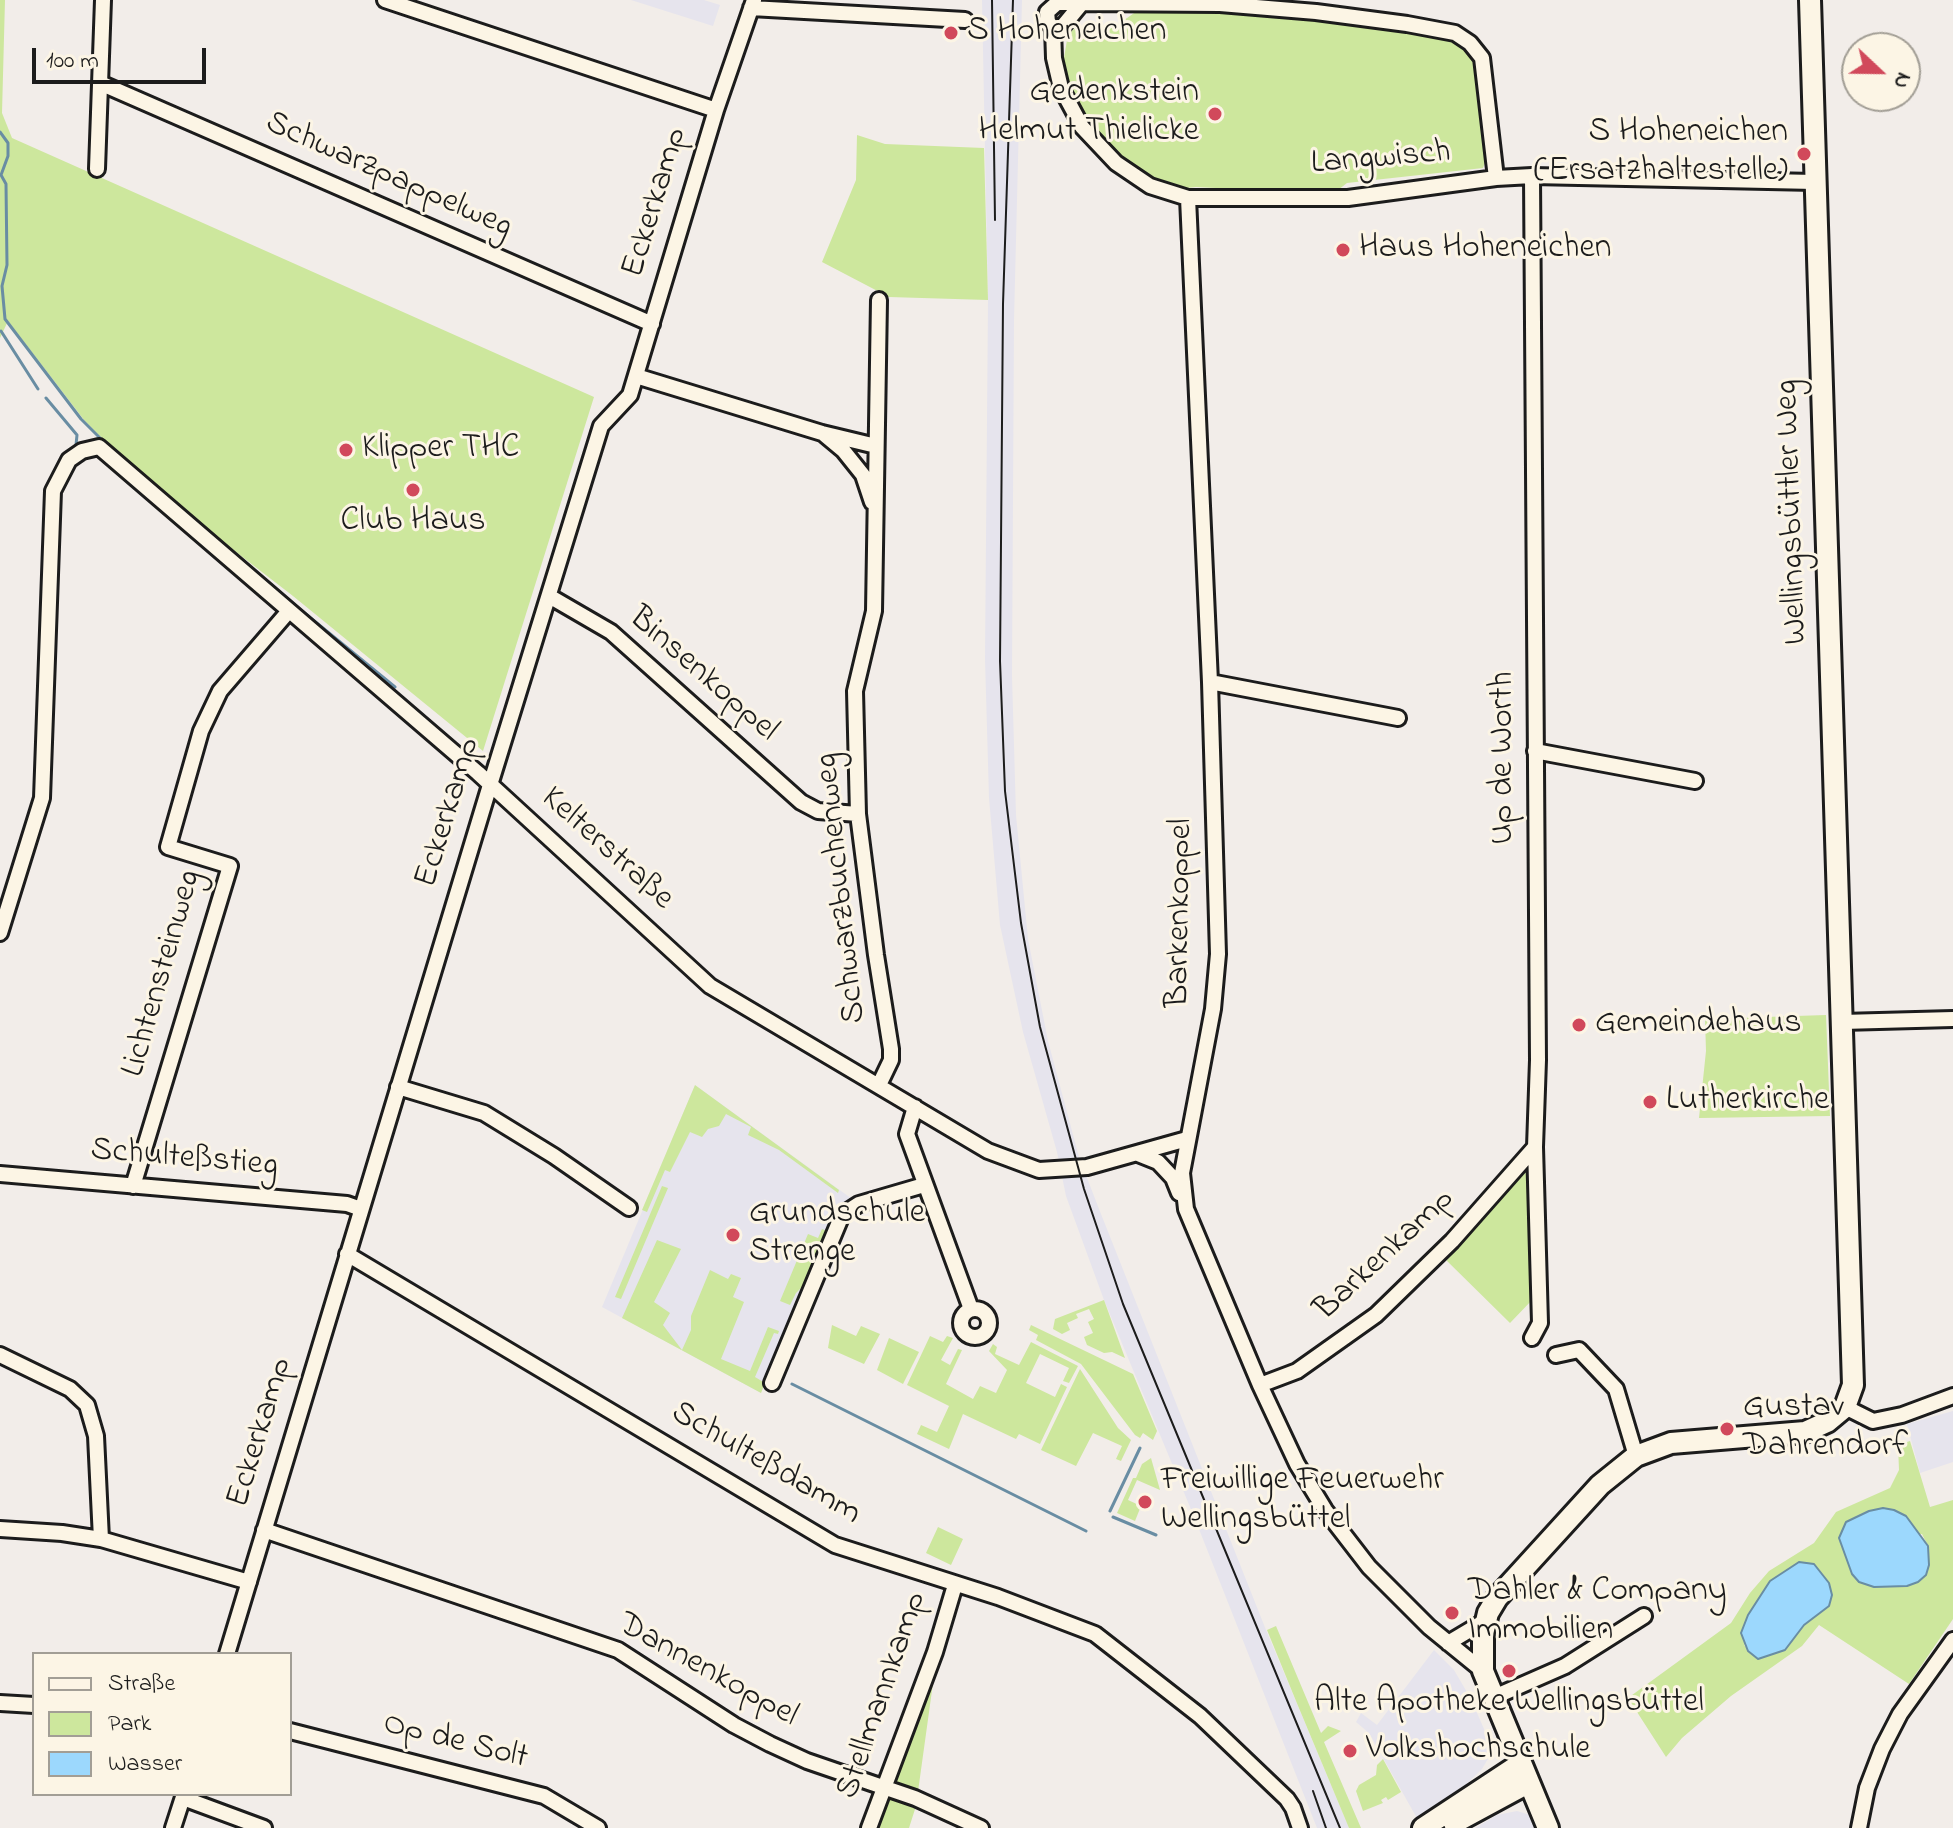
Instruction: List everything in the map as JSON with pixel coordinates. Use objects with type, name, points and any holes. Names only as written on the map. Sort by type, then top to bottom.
[{"type":"main road","name":"Wellingsbüttler Weg","points":[[1810,0],[1853,1385],[1845,1407]]},
{"type":"main road","points":[[1548,1828],[1483,1671],[1481,1647],[1485,1621],[1492,1605],[1608,1477],[1636,1456],[1671,1443],[1805,1432],[1827,1422],[1845,1407]]},
{"type":"main road","points":[[1423,1828],[1520,1764]]},
{"type":"main road","points":[[1446,1828],[1528,1783]]},
{"type":"street","points":[[97,169],[103,0]]},
{"type":"street","points":[[385,0],[716,110]]},
{"type":"street","points":[[1082,3],[1063,26],[1053,28],[1047,19],[1048,8],[1057,3],[1220,2],[1407,24],[1455,33],[1470,43],[1482,58],[1496,178]]},
{"type":"street","points":[[752,4],[965,20]]},
{"type":"street","name":"Eckerkamp","points":[[228,1652],[601,426],[630,395],[716,110],[752,4]]},
{"type":"street","name":"Langwisch","points":[[1053,28],[1054,58],[1061,88],[1082,127],[1116,163],[1139,179],[1150,186],[1188,198],[1348,198],[1532,176],[1815,182]]},
{"type":"street","name":"Schwarzpappelweg","points":[[100,83],[652,324]]},
{"type":"street","name":"Up de Worth","points":[[1532,176],[1538,1060],[1535,1147],[1540,1323],[1532,1338]]},
{"type":"street","name":"Barkenkoppel","points":[[1188,198],[1210,682],[1218,954],[1213,1009],[1182,1173],[1186,1209],[1260,1385],[1297,1464],[1325,1510],[1369,1567],[1448,1643],[1483,1671]]},
{"type":"street","name":"Schwarzbuchenweg","points":[[879,300],[874,611],[855,691],[858,814],[891,1049],[891,1060],[879,1085]]},
{"type":"street","points":[[636,376],[822,433],[876,446]]},
{"type":"street","points":[[822,433],[843,450],[863,475],[876,512]]},
{"type":"street","name":"Kelterstraße","points":[[0,933],[42,798],[53,491],[69,460],[82,451],[99,447],[490,785],[710,986],[988,1151],[1039,1170],[1087,1167],[1187,1139]]},
{"type":"street","name":"Binsenkoppel","points":[[549,596],[611,632],[801,802],[818,811],[858,814]]},
{"type":"street","name":"Lichtensteinweg","points":[[133,1186],[230,866],[168,847],[201,731],[220,691],[288,612]]},
{"type":"street","points":[[1210,682],[1398,718]]},
{"type":"street","points":[[1535,751],[1695,781]]},
{"type":"street","points":[[1842,1022],[1953,1019]]},
{"type":"street","points":[[398,1087],[484,1113],[629,1208]]},
{"type":"street","points":[[915,1107],[907,1134],[971,1309]]},
{"type":"street","name":"Barkenkamp","points":[[1260,1385],[1297,1371],[1328,1352],[1376,1315],[1452,1241],[1535,1147]]},
{"type":"street","points":[[1138,1154],[1158,1162],[1173,1178],[1186,1209]]},
{"type":"street","name":"Schulteßstieg","points":[[0,1174],[347,1204],[361,1209]]},
{"type":"street","points":[[772,1383],[842,1215],[859,1204],[924,1185]]},
{"type":"street","name":"Schulteßdamm","points":[[347,1254],[835,1545],[998,1597],[1095,1634],[1211,1726],[1287,1799],[1300,1828]]},
{"type":"street","points":[[1556,1355],[1579,1350],[1616,1389],[1636,1456]]},
{"type":"street","points":[[0,1355],[70,1389],[87,1405],[96,1436],[101,1539]]},
{"type":"street","points":[[1845,1407],[1873,1421],[1902,1415],[1953,1396]]},
{"type":"street","points":[[0,1529],[101,1539],[249,1582]]},
{"type":"street","name":"Dannenkoppel","points":[[264,1530],[618,1650],[734,1725],[770,1744],[807,1761],[884,1786],[981,1828]]},
{"type":"street","name":"Stellmannkamp","points":[[869,1828],[935,1652],[955,1585]]},
{"type":"street","points":[[1492,1698],[1565,1666],[1644,1616]]},
{"type":"street","points":[[1448,1643],[1485,1621]]},
{"type":"street","points":[[1859,1828],[1867,1788],[1882,1749],[1900,1714],[1953,1640]]},
{"type":"street","points":[[0,1703],[32,1705]]},
{"type":"street","name":"Op de Solt","points":[[292,1732],[544,1796],[598,1828]]},
{"type":"street","points":[[173,1828],[184,1796],[264,1828]]},
{"type":"shaded area","points":[[631,0],[704,0],[720,5],[713,26]]},
{"type":"shaded area","points":[[982,0],[1022,0],[1014,320],[1012,676],[1016,815],[1028,939],[1048,1041],[1079,1157],[1266,1630],[1349,1828],[1317,1828],[1195,1519],[1104,1300],[1066,1196],[1057,1152],[1023,1032],[1000,925],[989,798],[985,659],[988,300]]},
{"type":"shaded area","name":"Grundschule Strenge","points":[[695,1085],[859,1204],[842,1215],[772,1383],[765,1383],[761,1393],[602,1307]]},
{"type":"shaded area","points":[[1953,1411],[1953,1462],[1920,1473],[1907,1424]]},
{"type":"shaded area","points":[[1434,1650],[1454,1670],[1471,1699],[1484,1729],[1489,1757],[1482,1769],[1449,1801],[1418,1820],[1369,1733],[1356,1722],[1361,1713],[1377,1725]]},
{"type":"shaded area","points":[[1517,1811],[1530,1815],[1536,1828],[1475,1828],[1497,1815]]},
{"type":"green space","name":"Klipper THC","points":[[0,0],[5,0],[2,113],[12,138],[594,397],[483,751],[293,596],[144,481],[84,420],[8,321],[0,338]]},
{"type":"green space","points":[[1140,9],[1336,19],[1451,39],[1465,47],[1475,61],[1486,160],[1483,168],[1347,183],[1338,190],[1296,192],[1196,187],[1178,189],[1154,179],[1110,148],[1092,128],[1070,92],[1063,64],[1068,34],[1076,27],[1114,27]]},
{"type":"green space","points":[[857,135],[885,144],[984,148],[988,300],[889,297],[822,262],[856,180]]},
{"type":"green space","points":[[1826,1015],[1830,1116],[1699,1118],[1706,1051],[1705,1019]]},
{"type":"green space","points":[[695,1085],[839,1190],[838,1193],[779,1150],[748,1135],[751,1127],[726,1114],[719,1126],[708,1129],[702,1137],[690,1132],[670,1172],[665,1170],[647,1212],[642,1210]]},
{"type":"green space","points":[[1522,1168],[1530,1173],[1533,1299],[1510,1323],[1445,1259]]},
{"type":"green space","points":[[662,1186],[668,1188],[621,1299],[615,1297]]},
{"type":"green space","points":[[822,1229],[827,1231],[805,1284],[790,1305],[780,1301],[808,1234],[818,1238]]},
{"type":"green space","points":[[657,1240],[681,1249],[654,1302],[670,1313],[663,1325],[682,1350],[691,1330],[691,1316],[710,1270],[728,1279],[731,1274],[741,1278],[733,1297],[744,1302],[721,1359],[750,1371],[768,1327],[779,1331],[778,1334],[774,1333],[755,1377],[765,1383],[761,1393],[622,1318]]},
{"type":"green space","points":[[1104,1300],[1125,1358],[1087,1345],[1084,1337],[1093,1333],[1088,1322],[1094,1319],[1089,1309],[1076,1314],[1078,1318],[1067,1323],[1070,1330],[1062,1334],[1053,1329],[1055,1319]]},
{"type":"green space","points":[[832,1325],[856,1336],[861,1326],[880,1334],[864,1364],[828,1348]]},
{"type":"green space","points":[[1031,1325],[1133,1374],[1157,1431],[1153,1440],[1143,1433],[1140,1438],[1135,1435],[1081,1364],[1036,1340],[1038,1335],[1029,1330]]},
{"type":"green space","points":[[930,1336],[943,1342],[947,1336],[953,1338],[941,1360],[950,1365],[958,1349],[962,1350],[946,1384],[973,1399],[980,1386],[996,1393],[1007,1370],[989,1351],[993,1344],[997,1347],[995,1354],[1019,1365],[1031,1342],[1078,1366],[1069,1383],[1063,1381],[1069,1368],[1040,1354],[1026,1383],[1055,1397],[1061,1384],[1067,1387],[1040,1444],[1019,1434],[1016,1439],[963,1414],[949,1449],[917,1434],[921,1425],[937,1432],[949,1406],[907,1385]]},
{"type":"green space","points":[[889,1338],[919,1352],[903,1384],[877,1370]]},
{"type":"green space","points":[[1080,1369],[1118,1428],[1131,1440],[1121,1461],[1116,1459],[1122,1446],[1093,1433],[1076,1466],[1041,1450]]},
{"type":"green space","points":[[1910,1441],[1930,1507],[1953,1500],[1953,1619],[1909,1684],[1819,1625],[1802,1646],[1731,1696],[1682,1738],[1666,1757],[1628,1698],[1731,1623],[1769,1571],[1814,1543],[1836,1512],[1890,1488],[1899,1470],[1898,1445]],"holes":[[[1922,1534],[1928,1546],[1926,1575],[1918,1582],[1874,1587],[1859,1582],[1852,1574],[1839,1539]],[[1829,1606],[1804,1625],[1785,1650],[1759,1659],[1744,1645]]]},
{"type":"green space","points":[[1151,1458],[1160,1490],[1137,1480],[1128,1500],[1141,1506],[1135,1521],[1117,1513],[1133,1478],[1136,1478],[1142,1464]]},
{"type":"green space","points":[[938,1527],[963,1539],[951,1565],[926,1553]]},
{"type":"green space","points":[[1276,1626],[1321,1733],[1328,1726],[1341,1731],[1324,1742],[1361,1828],[1349,1828],[1267,1630]]},
{"type":"green space","points":[[934,1676],[916,1806],[909,1828],[874,1828]]},
{"type":"green space","points":[[1383,1759],[1401,1792],[1363,1811],[1356,1791],[1359,1785],[1376,1775],[1377,1765]]},
{"type":"water","points":[[1883,1508],[1906,1516],[1928,1546],[1929,1565],[1926,1575],[1918,1582],[1907,1586],[1874,1587],[1859,1582],[1852,1574],[1839,1538],[1846,1522]]},
{"type":"water","points":[[1799,1562],[1814,1564],[1829,1583],[1832,1595],[1829,1606],[1804,1625],[1785,1650],[1758,1659],[1748,1651],[1741,1633],[1748,1615],[1770,1581]]},
{"type":"waterway","points":[[0,132],[8,143],[8,156],[1,175],[6,184],[7,265],[2,286],[5,319],[81,419],[104,442]]},
{"type":"waterway","points":[[1,331],[38,389]]},
{"type":"waterway","points":[[46,398],[77,435],[76,445]]},
{"type":"waterway","points":[[252,570],[395,687]]},
{"type":"waterway","points":[[792,1384],[1086,1531]]},
{"type":"waterway","points":[[1110,1511],[1140,1448]]},
{"type":"waterway","points":[[1113,1517],[1156,1535]]},
{"type":"tram line","points":[[992,0],[995,220]]},
{"type":"tram line","points":[[1013,0],[1003,304],[1000,661],[1005,791],[1021,923],[1040,1027],[1084,1189],[1123,1304],[1340,1828]]},
{"type":"tram line","points":[[1313,1791],[1326,1828]]},
{"type":"place","name":"S Hoheneichen","points":[[951,33]]},
{"type":"place","name":"Gedenkstein Helmut Thielicke","points":[[1215,114]]},
{"type":"place","name":"S Hoheneichen (Ersatzhaltestelle)","points":[[1804,154]]},
{"type":"place","name":"Haus Hoheneichen","points":[[1343,250]]},
{"type":"place","name":"Klipper THC","points":[[346,450]]},
{"type":"place","name":"Club Haus","points":[[413,490]]},
{"type":"place","name":"Gemeindehaus","points":[[1579,1025]]},
{"type":"place","name":"Lutherkirche","points":[[1650,1102]]},
{"type":"place","name":"Grundschule Strenge","points":[[733,1235]]},
{"type":"place","name":"Gustav Dahrendorf","points":[[1727,1429]]},
{"type":"place","name":"Freiwillige Feuerwehr Wellingsbüttel","points":[[1145,1502]]},
{"type":"place","name":"Dahler & Company Immobilien","points":[[1452,1613]]},
{"type":"place","name":"Alte Apotheke Wellingsbüttel","points":[[1509,1671]]},
{"type":"place","name":"Volkshochschule","points":[[1350,1751]]}]
